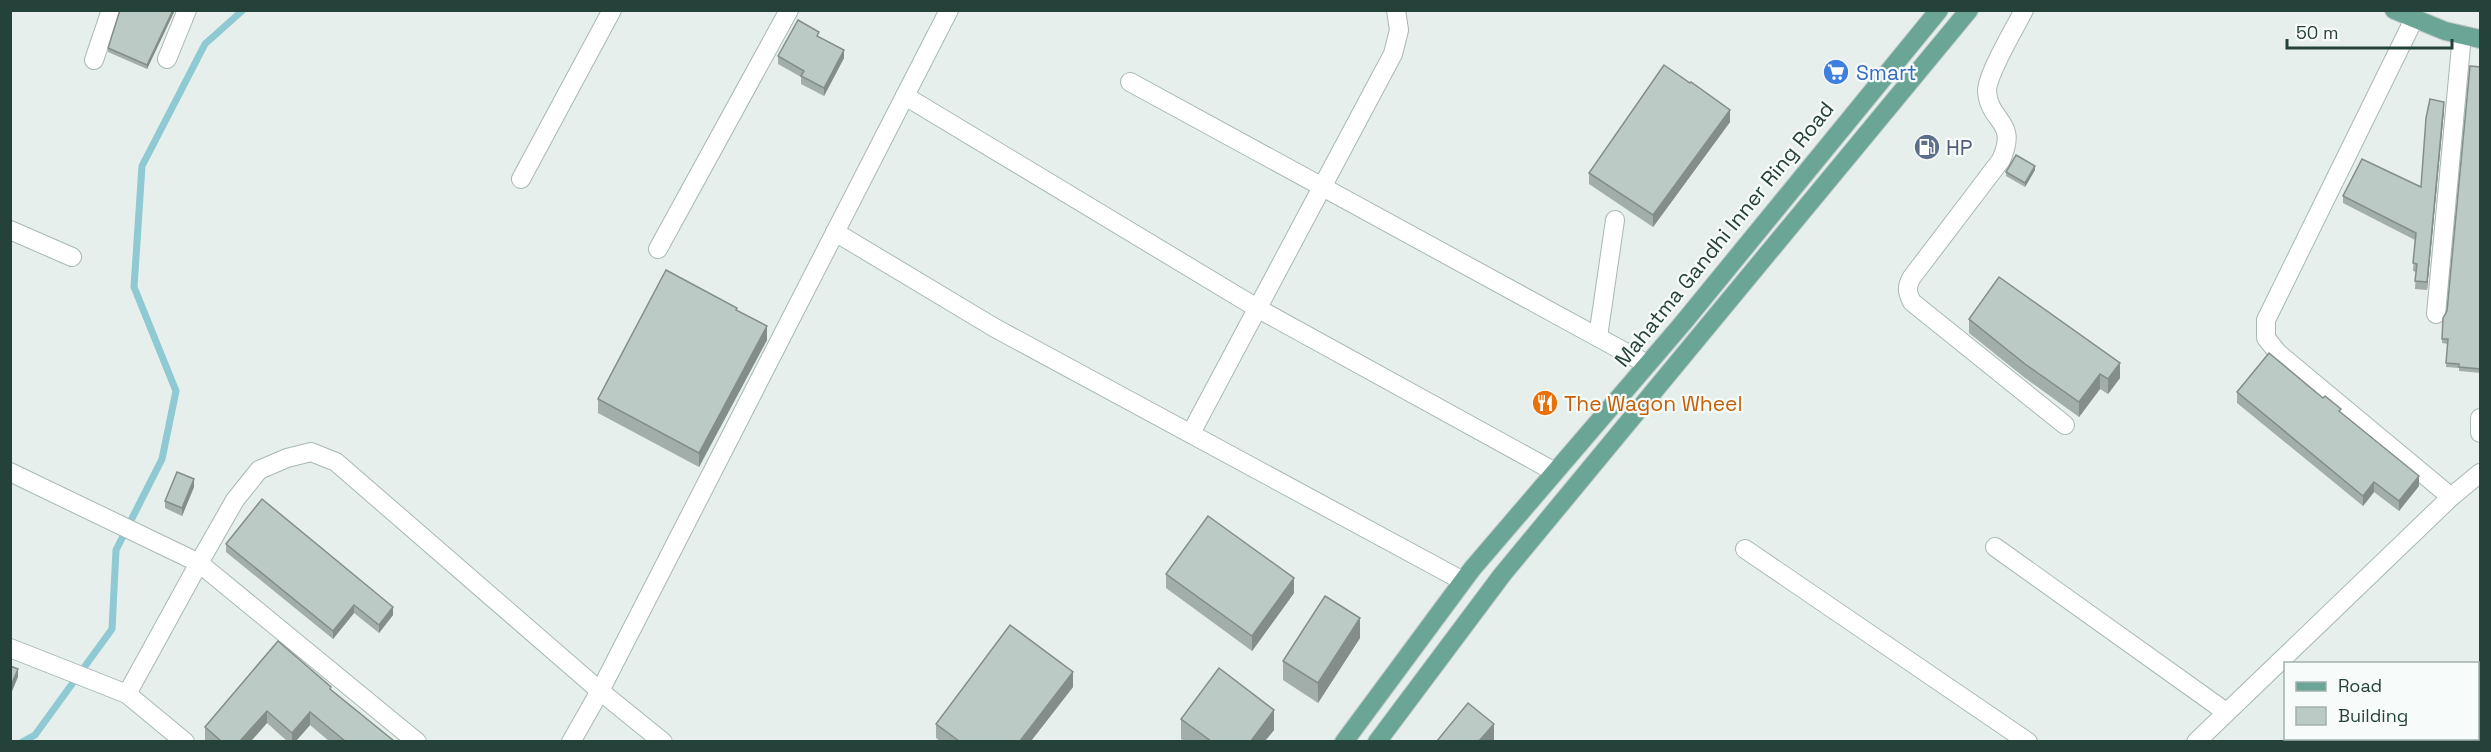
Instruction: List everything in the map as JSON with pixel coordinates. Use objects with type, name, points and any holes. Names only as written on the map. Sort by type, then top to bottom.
[{"type":"main road","name":"Mahatma Gandhi Inner Ring Road","points":[[1344,741],[1463,581],[1647,364],[1939,10]]},
{"type":"main road","points":[[1377,741],[1502,575],[1969,10]]},
{"type":"main road","points":[[2394,10],[2445,32],[2481,39]]},
{"type":"street","points":[[94,60],[111,10]]},
{"type":"street","points":[[167,59],[188,10]]},
{"type":"street","points":[[521,179],[612,10]]},
{"type":"street","points":[[658,249],[789,10]]},
{"type":"street","points":[[571,741],[600,691],[949,10]]},
{"type":"street","points":[[1191,434],[1392,54],[1399,30],[1396,10]]},
{"type":"street","points":[[2024,10],[1988,81],[1990,103],[2006,129],[2008,144],[2001,160],[1912,277],[1907,286],[1907,293],[1912,303],[2065,425]]},
{"type":"street","points":[[2414,19],[2266,320],[2266,338],[2278,353],[2451,497]]},
{"type":"street","points":[[2436,314],[2462,35]]},
{"type":"street","points":[[1130,82],[1647,364]]},
{"type":"street","points":[[905,96],[1257,308],[1555,472]]},
{"type":"street","points":[[1598,337],[1615,220]]},
{"type":"street","points":[[10,230],[72,257]]},
{"type":"street","points":[[835,232],[995,328],[1463,581]]},
{"type":"street","points":[[2481,418],[2481,433]]},
{"type":"street","points":[[127,694],[235,500],[259,470],[287,458],[311,452],[336,462],[600,691],[663,741]]},
{"type":"street","points":[[10,472],[199,563],[417,741]]},
{"type":"street","points":[[2196,741],[2451,497],[2481,473]]},
{"type":"street","points":[[1995,547],[2226,712]]},
{"type":"street","points":[[1744,549],[2028,741]]},
{"type":"street","points":[[10,648],[127,694],[185,741]]},
{"type":"building","points":[[120,10],[173,10],[147,65],[108,48]]},
{"type":"building","points":[[798,20],[819,32],[817,36],[844,50],[824,88],[801,76],[804,71],[778,56]]},
{"type":"building","points":[[1664,65],[1730,110],[1653,215],[1589,173]]},
{"type":"building","points":[[2470,66],[2481,67],[2481,369],[2446,363],[2448,339],[2442,339],[2443,318],[2447,311]]},
{"type":"building","points":[[2430,99],[2444,102],[2427,282],[2415,281],[2417,264],[2413,263],[2416,233],[2343,196],[2362,159],[2421,187],[2426,118]]},
{"type":"building","points":[[2016,155],[2035,166],[2025,183],[2006,172]]},
{"type":"building","points":[[666,270],[767,326],[699,453],[598,399]]},
{"type":"building","points":[[1999,277],[2120,363],[2108,379],[2100,374],[2079,402],[2025,364],[1969,319]]},
{"type":"building","points":[[2269,353],[2323,398],[2325,396],[2341,409],[2339,411],[2419,476],[2399,501],[2374,482],[2363,496],[2237,392]]},
{"type":"building","points":[[177,472],[194,479],[182,508],[165,501]]},
{"type":"building","points":[[262,499],[393,607],[379,625],[354,605],[333,631],[226,544]]},
{"type":"building","points":[[1208,516],[1294,578],[1252,636],[1166,574]]},
{"type":"building","points":[[1325,596],[1360,618],[1318,683],[1283,661]]},
{"type":"building","points":[[1010,625],[1073,672],[1020,741],[959,741],[936,724]]},
{"type":"building","points":[[278,641],[331,687],[330,689],[394,741],[345,741],[310,712],[292,733],[267,711],[240,741],[221,741],[205,727]]},
{"type":"building","points":[[10,666],[18,669],[10,688]]},
{"type":"building","points":[[1219,668],[1274,710],[1251,741],[1211,741],[1181,719]]},
{"type":"building","points":[[1468,703],[1494,724],[1479,741],[1437,741]]},
{"type":"waterway","points":[[22,742],[35,735],[112,629],[116,550],[162,459],[176,391],[134,287],[142,166],[205,44],[243,10]]},
{"type":"place","name":"Smart","points":[[1836,72]]},
{"type":"place","name":"HP","points":[[1927,147]]},
{"type":"place","name":"The Wagon Wheel","points":[[1545,403]]}]
